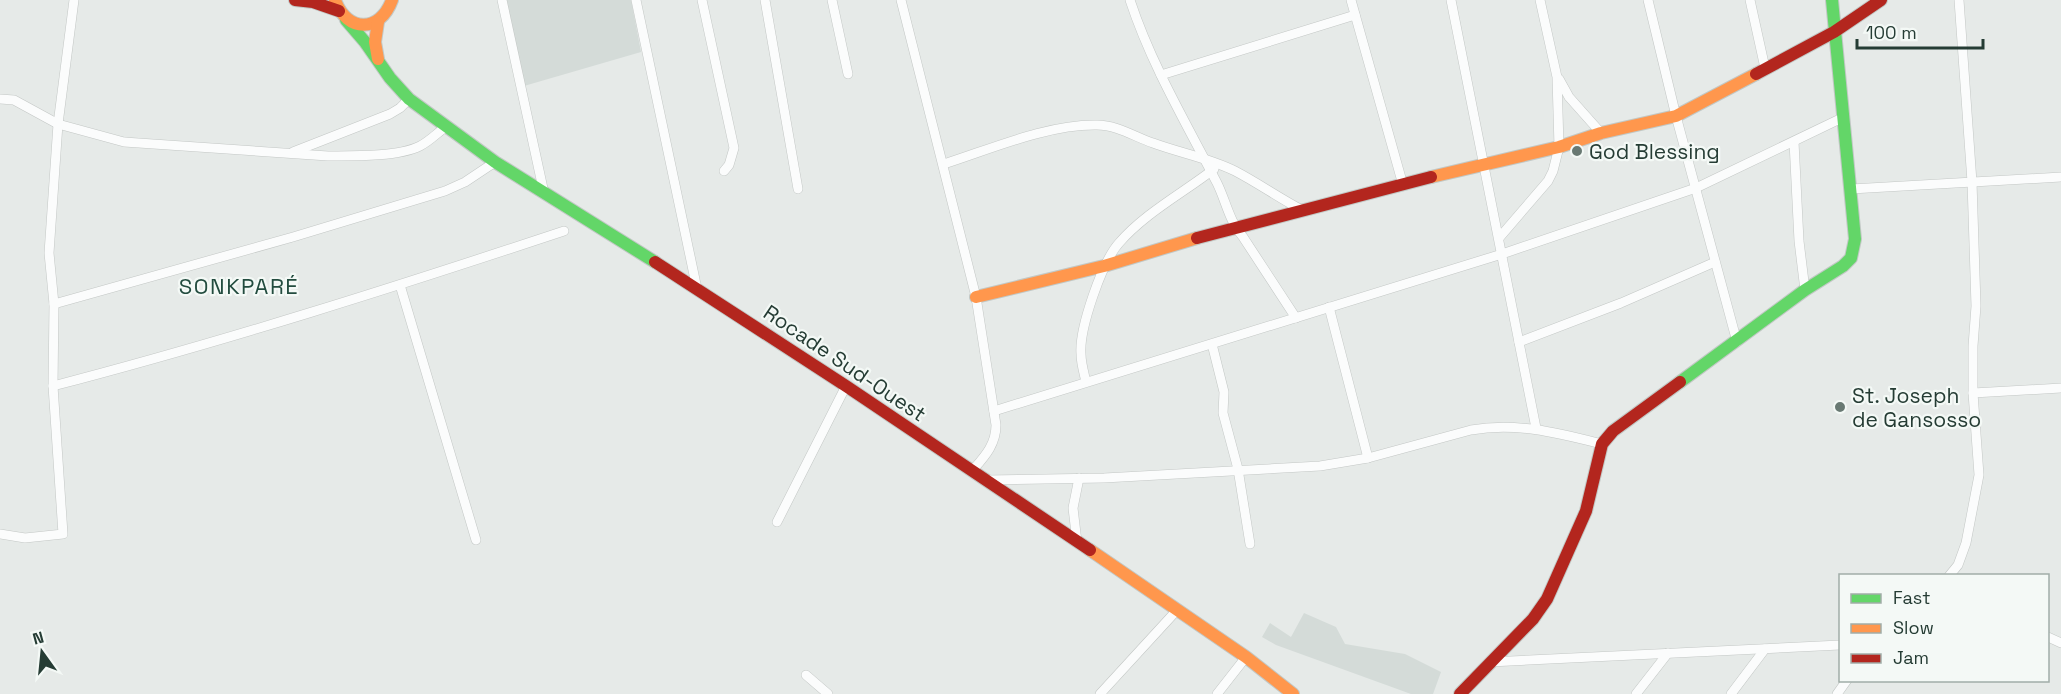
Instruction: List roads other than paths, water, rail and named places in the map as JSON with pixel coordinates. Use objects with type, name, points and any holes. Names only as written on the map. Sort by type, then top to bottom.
[{"type":"street","points":[[0,534],[25,538],[63,534],[53,386],[54,303],[49,253],[58,124],[74,0]]},
{"type":"street","points":[[295,0],[313,2],[340,10],[362,26],[378,22],[386,15],[392,3],[404,0]]},
{"type":"street","points":[[502,0],[544,193]]},
{"type":"street","points":[[636,0],[697,289]]},
{"type":"street","points":[[702,0],[735,148],[729,165],[724,171]]},
{"type":"street","points":[[765,0],[798,189]]},
{"type":"street","points":[[832,0],[848,74]]},
{"type":"street","points":[[901,0],[976,297],[994,411],[996,425],[993,445],[972,471]]},
{"type":"street","points":[[1130,0],[1139,27],[1210,171],[1234,227],[1296,318]]},
{"type":"street","points":[[1351,0],[1403,184]]},
{"type":"street","points":[[1451,0],[1536,429]]},
{"type":"street","points":[[1499,238],[1548,181],[1559,147],[1557,77],[1540,0]]},
{"type":"street","points":[[1648,0],[1676,116],[1737,342]]},
{"type":"street","points":[[1750,0],[1765,68]]},
{"type":"street","points":[[1463,693],[1533,619],[1547,599],[1586,511],[1602,444],[1613,431],[1805,290],[1844,266],[1851,258],[1855,239],[1832,0]]},
{"type":"street","points":[[976,297],[1104,266],[1234,227],[1676,116],[1834,32],[1881,0]]},
{"type":"street","points":[[1951,574],[1958,565],[1966,543],[1979,474],[1972,393],[1976,306],[1972,182],[1959,0]]},
{"type":"street","name":"Rocade Sud-Ouest","points":[[340,10],[409,99],[495,162],[846,386],[984,481],[1178,609],[1246,657],[1293,694]]},
{"type":"street","points":[[1161,75],[1355,15]]},
{"type":"street","points":[[378,22],[375,42],[380,63]]},
{"type":"street","points":[[1557,77],[1569,97],[1601,133]]},
{"type":"street","points":[[0,99],[14,100],[58,124],[124,142],[214,147],[268,153],[362,156],[406,150],[419,146],[447,126]]},
{"type":"street","points":[[291,152],[390,114],[409,99]]},
{"type":"street","points":[[994,411],[1502,254],[1696,188],[1844,117]]},
{"type":"street","points":[[944,164],[1041,134],[1092,125],[1114,127],[1163,147],[1203,158],[1235,171],[1302,210]]},
{"type":"street","points":[[1794,142],[1799,241],[1805,290]]},
{"type":"street","points":[[54,303],[293,237],[445,191],[465,182],[495,162]]},
{"type":"street","points":[[1086,382],[1081,354],[1082,342],[1092,298],[1104,266],[1120,241],[1219,165]]},
{"type":"street","points":[[1851,189],[2061,177]]},
{"type":"street","points":[[53,386],[149,361],[400,285],[564,231]]},
{"type":"street","points":[[1519,342],[1622,303],[1715,262]]},
{"type":"street","points":[[400,285],[476,540]]},
{"type":"street","points":[[1329,307],[1368,458]]},
{"type":"street","points":[[1212,344],[1224,392],[1223,413],[1238,469],[1250,544]]},
{"type":"street","points":[[777,522],[846,386]]},
{"type":"street","points":[[1972,393],[2061,388]]},
{"type":"street","points":[[984,481],[1320,466],[1368,458],[1471,430],[1497,427],[1536,429],[1602,444]]},
{"type":"street","points":[[1077,542],[1073,508],[1079,478]]},
{"type":"street","points":[[1100,694],[1178,609]]},
{"type":"street","points":[[1490,662],[1839,645]]},
{"type":"street","points":[[1731,694],[1765,649]]},
{"type":"street","points":[[1636,694],[1668,653]]},
{"type":"street","points":[[1217,694],[1246,657]]},
{"type":"street","points":[[806,675],[828,694]]},
{"type":"street","points":[[1837,694],[1846,682]]},
{"type":"place","name":"God Blessing","points":[[1577,151]]},
{"type":"place","name":"St. Joseph de Gansosso","points":[[1840,407]]},
{"type":"district","name":"SONKPARÉ","points":[[239,286]]}]
